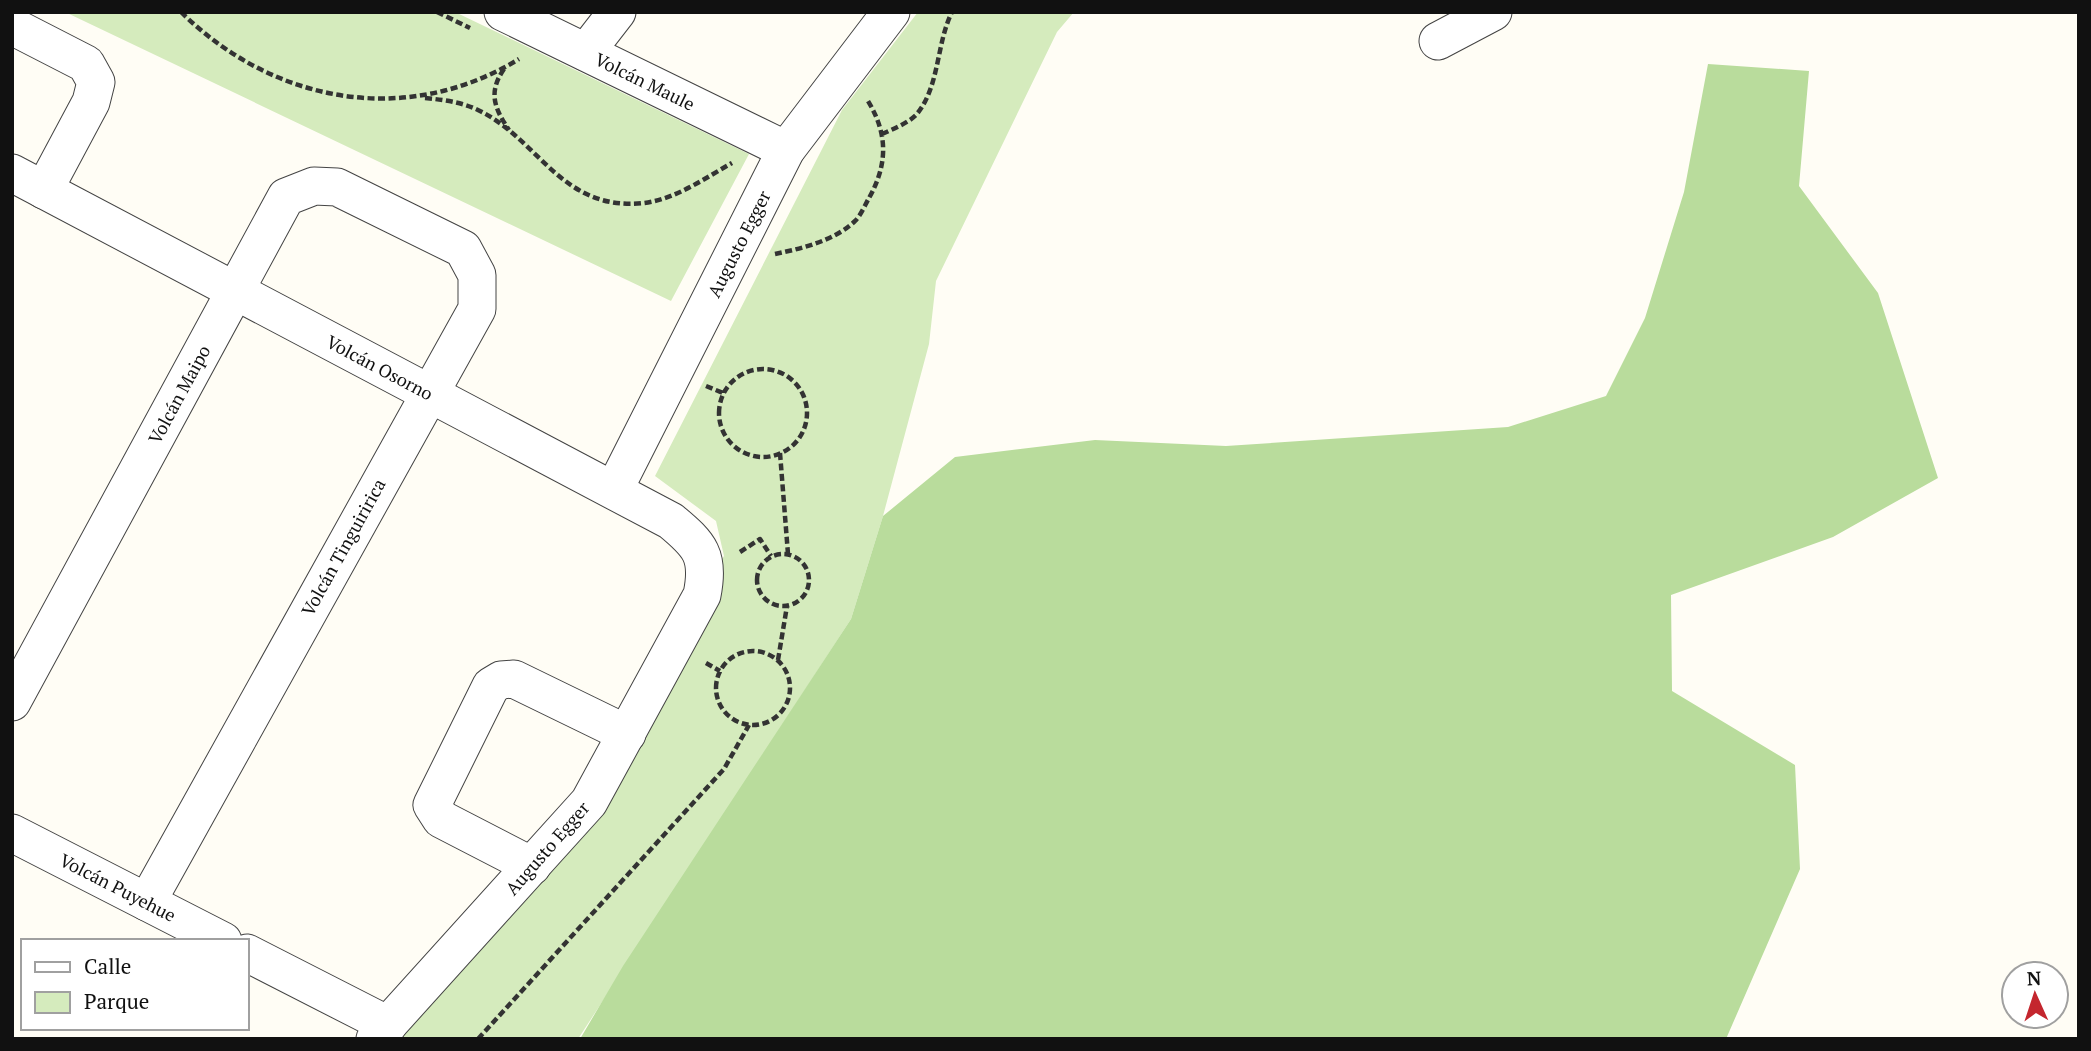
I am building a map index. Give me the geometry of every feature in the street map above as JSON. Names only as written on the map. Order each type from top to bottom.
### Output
[{"type":"street","points":[[586,52],[617,12]]},
{"type":"street","name":"Augusto Egger","points":[[614,490],[786,150],[891,12]]},
{"type":"street","points":[[1438,41],[1493,12]]},
{"type":"street","name":"Volcán Maule","points":[[492,23],[586,52],[786,150]]},
{"type":"street","points":[[12,26],[86,64],[96,82],[91,102],[44,190]]},
{"type":"street","name":"Volcán Osorno","points":[[12,173],[671,521],[701,550],[707,570],[702,595]]},
{"type":"street","name":"Volcán Maipo","points":[[12,702],[286,197],[314,186],[337,187],[401,219]]},
{"type":"street","name":"Volcán Tinguiririca","points":[[147,902],[428,391],[477,309],[477,275],[463,249],[401,219]]},
{"type":"street","name":"Augusto Egger","points":[[381,1032],[589,802],[702,595]]},
{"type":"street","points":[[532,866],[441,819],[432,805],[491,686],[501,680],[514,679],[627,734]]},
{"type":"street","name":"Volcán Puyehue","points":[[12,833],[219,939]]},
{"type":"street","points":[[248,954],[381,1032]]},
{"type":"path","points":[[181,12],[211,40],[275,78],[339,96],[416,97],[455,101],[483,112],[564,183],[607,200],[644,203],[678,193],[742,158]]},
{"type":"path","points":[[436,12],[492,23]]},
{"type":"path","points":[[883,134],[914,117],[929,95],[945,27],[952,12]]},
{"type":"path","points":[[416,97],[449,92],[493,75],[526,55],[514,49]]},
{"type":"path","points":[[506,66],[496,81],[493,94],[496,110],[511,134]]},
{"type":"path","points":[[773,254],[828,238],[856,220],[880,178],[885,147],[880,120],[866,97]]},
{"type":"path","points":[[752,369],[781,372],[802,392],[807,406],[801,435],[792,446],[765,457],[737,449],[720,426],[718,412],[723,393],[739,375],[752,369]]},
{"type":"path","points":[[699,384],[723,393]]},
{"type":"path","points":[[780,453],[788,554]]},
{"type":"path","points":[[731,558],[760,539],[772,556]]},
{"type":"path","points":[[788,554],[804,563],[810,580],[803,597],[787,606],[771,604],[759,592],[759,568],[772,556],[788,554]]},
{"type":"path","points":[[778,661],[787,606]]},
{"type":"path","points":[[749,651],[761,652],[778,661],[789,676],[789,701],[773,720],[749,725],[737,722],[720,706],[716,682],[720,671],[737,654],[749,651]]},
{"type":"path","points":[[478,1039],[724,769],[749,725]]},
{"type":"green space","points":[[65,12],[455,12],[749,154],[671,301]]},
{"type":"green space","points":[[918,12],[1074,12],[1057,32],[936,281],[929,344],[883,516],[851,619],[578,1039],[393,1039],[598,776],[724,556],[716,521],[655,476],[842,110]]},
{"type":"green space","points":[[1708,64],[1809,71],[1799,186],[1878,293],[1938,478],[1833,537],[1671,595],[1672,691],[1795,765],[1800,869],[1726,1039],[580,1039],[623,966],[851,619],[883,516],[955,457],[1095,440],[1226,446],[1508,427],[1606,396],[1645,318],[1684,192]]}]
